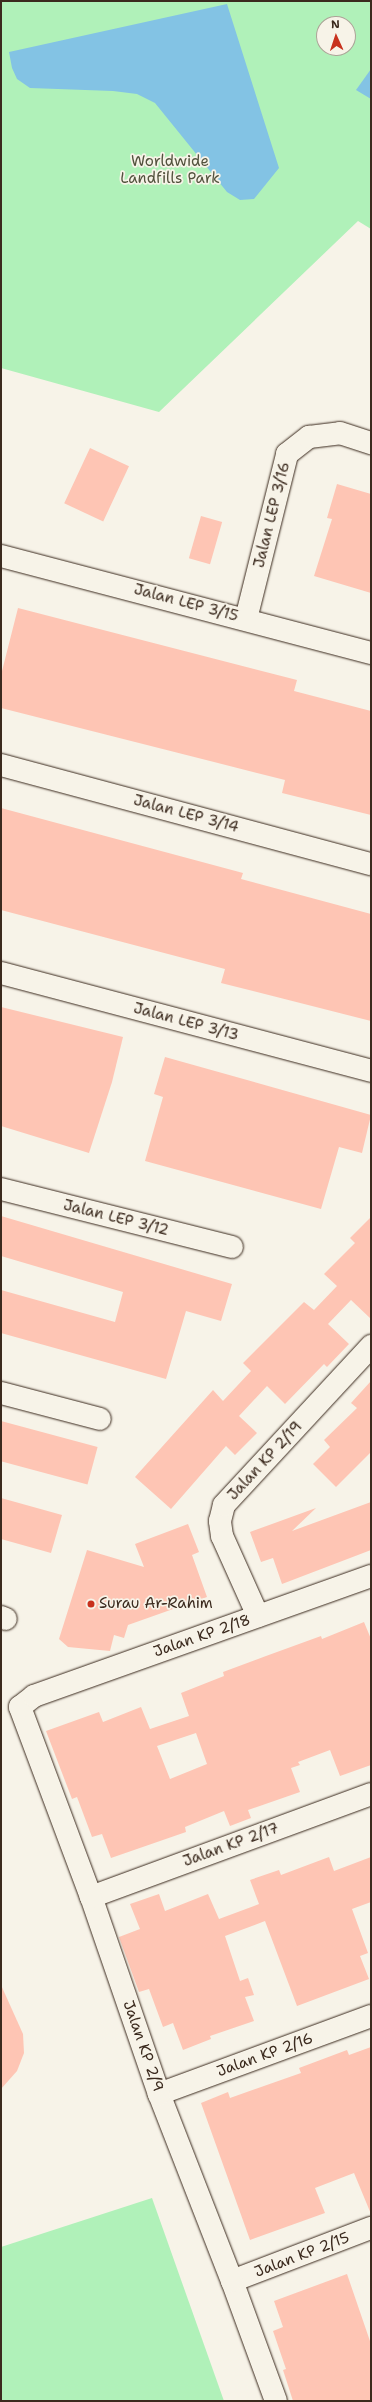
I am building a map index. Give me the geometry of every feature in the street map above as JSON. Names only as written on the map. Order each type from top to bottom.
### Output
[{"type":"street","name":"Jalan LEP 3/16","points":[[246,619],[287,454],[309,437],[340,433],[371,443]]},
{"type":"street","name":"Jalan LEP 3/15","points":[[1,556],[371,653]]},
{"type":"street","name":"Jalan LEP 3/14","points":[[1,765],[371,864]]},
{"type":"street","name":"Jalan LEP 3/13","points":[[1,973],[371,1071]]},
{"type":"street","name":"Jalan LEP 3/12","points":[[1,1189],[232,1247]]},
{"type":"street","name":"Jalan KP 2/19","points":[[258,1616],[222,1536],[220,1521],[224,1505],[371,1346]]},
{"type":"street","points":[[1,1393],[100,1419]]},
{"type":"street","name":"Jalan KP 2/18","points":[[34,1696],[371,1576]]},
{"type":"street","name":"Jalan KP 2/9","points":[[34,1696],[20,1707],[91,1897],[159,2094],[232,2281],[276,2401]]},
{"type":"street","name":"Jalan KP 2/17","points":[[91,1897],[371,1794]]},
{"type":"street","name":"Jalan KP 2/16","points":[[159,2094],[371,2016]]},
{"type":"street","name":"Jalan KP 2/15","points":[[232,2281],[371,2228]]},
{"type":"green space","name":"Worldwide Landfills Park","points":[[1,1],[371,1],[371,229],[358,221],[159,412],[1,368]]},
{"type":"green space","points":[[152,2198],[224,2401],[1,2401],[1,2247]]},
{"type":"water","points":[[227,4],[279,168],[254,199],[240,200],[227,192],[155,103],[137,94],[113,91],[30,88],[17,79],[12,68],[9,52]]},
{"type":"water","points":[[371,69],[371,99],[356,90]]},
{"type":"building","points":[[90,448],[129,466],[103,521],[64,503]]},
{"type":"building","points":[[337,484],[371,494],[371,593],[314,576],[332,519],[327,518]]},
{"type":"building","points":[[201,516],[222,522],[210,564],[189,558]]},
{"type":"building","points":[[18,608],[297,680],[294,691],[371,711],[371,815],[282,793],[285,780],[1,708],[1,675]]},
{"type":"building","points":[[1,808],[243,873],[241,879],[371,914],[371,1021],[221,983],[225,969],[1,910]]},
{"type":"building","points":[[1,1007],[123,1037],[112,1082],[89,1153],[1,1126]]},
{"type":"building","points":[[165,1057],[371,1115],[362,1153],[339,1147],[321,1209],[145,1161],[163,1097],[154,1094]]},
{"type":"building","points":[[1,1216],[232,1284],[221,1321],[186,1311],[166,1379],[1,1333],[1,1290],[115,1322],[123,1292],[1,1256]]},
{"type":"building","points":[[371,1217],[371,1319],[351,1300],[328,1324],[349,1344],[327,1367],[324,1364],[285,1404],[267,1386],[239,1416],[257,1433],[235,1455],[226,1446],[171,1509],[135,1477],[213,1390],[223,1401],[251,1371],[243,1363],[304,1302],[314,1310],[337,1286],[324,1274],[355,1243],[350,1238]]},
{"type":"building","points":[[371,1381],[371,1452],[336,1487],[313,1464],[330,1447],[324,1440],[357,1408],[351,1403]]},
{"type":"building","points":[[1,1421],[98,1447],[87,1485],[1,1461]]},
{"type":"building","points":[[1,1498],[62,1515],[51,1553],[1,1539]]},
{"type":"building","points":[[371,1502],[371,1550],[282,1584],[273,1558],[261,1562],[250,1532],[316,1508],[292,1531]]},
{"type":"building","points":[[188,1524],[199,1552],[192,1555],[207,1597],[128,1625],[124,1638],[114,1635],[110,1651],[68,1647],[59,1639],[87,1550],[144,1567],[135,1544]]},
{"type":"building","points":[[364,1622],[371,1639],[371,1765],[340,1776],[330,1750],[298,1762],[300,1765],[291,1768],[300,1792],[248,1810],[251,1818],[230,1826],[224,1811],[185,1827],[186,1832],[111,1858],[102,1834],[92,1837],[77,1797],[72,1799],[46,1731],[99,1712],[103,1722],[141,1707],[150,1729],[189,1716],[181,1693],[224,1676],[223,1672],[321,1636],[322,1639]],"holes":[[[196,1733],[207,1764],[170,1779],[157,1746]]]},
{"type":"building","points":[[329,1857],[334,1871],[371,1857],[371,1902],[352,1909],[368,1953],[360,1956],[369,1979],[297,2006],[265,1921],[225,1936],[240,1981],[248,1978],[254,1995],[245,1997],[254,2021],[210,2036],[211,2039],[183,2050],[173,2023],[163,2027],[149,1989],[139,1992],[119,1937],[140,1929],[130,1904],[159,1894],[165,1911],[208,1894],[219,1919],[259,1904],[250,1880],[279,1870],[281,1875]]},
{"type":"building","points":[[1,1985],[23,2034],[24,2053],[17,2071],[1,2089]]},
{"type":"building","points":[[371,2047],[371,2214],[354,2173],[315,2188],[325,2213],[250,2240],[201,2103],[228,2092],[230,2098],[301,2073],[299,2068],[347,2050],[349,2055]]},
{"type":"building","points":[[347,2274],[371,2344],[371,2401],[293,2401],[283,2370],[286,2369],[273,2331],[283,2327],[274,2301]]},
{"type":"place","name":"Surau Ar-Rahim","points":[[91,1604]]}]
